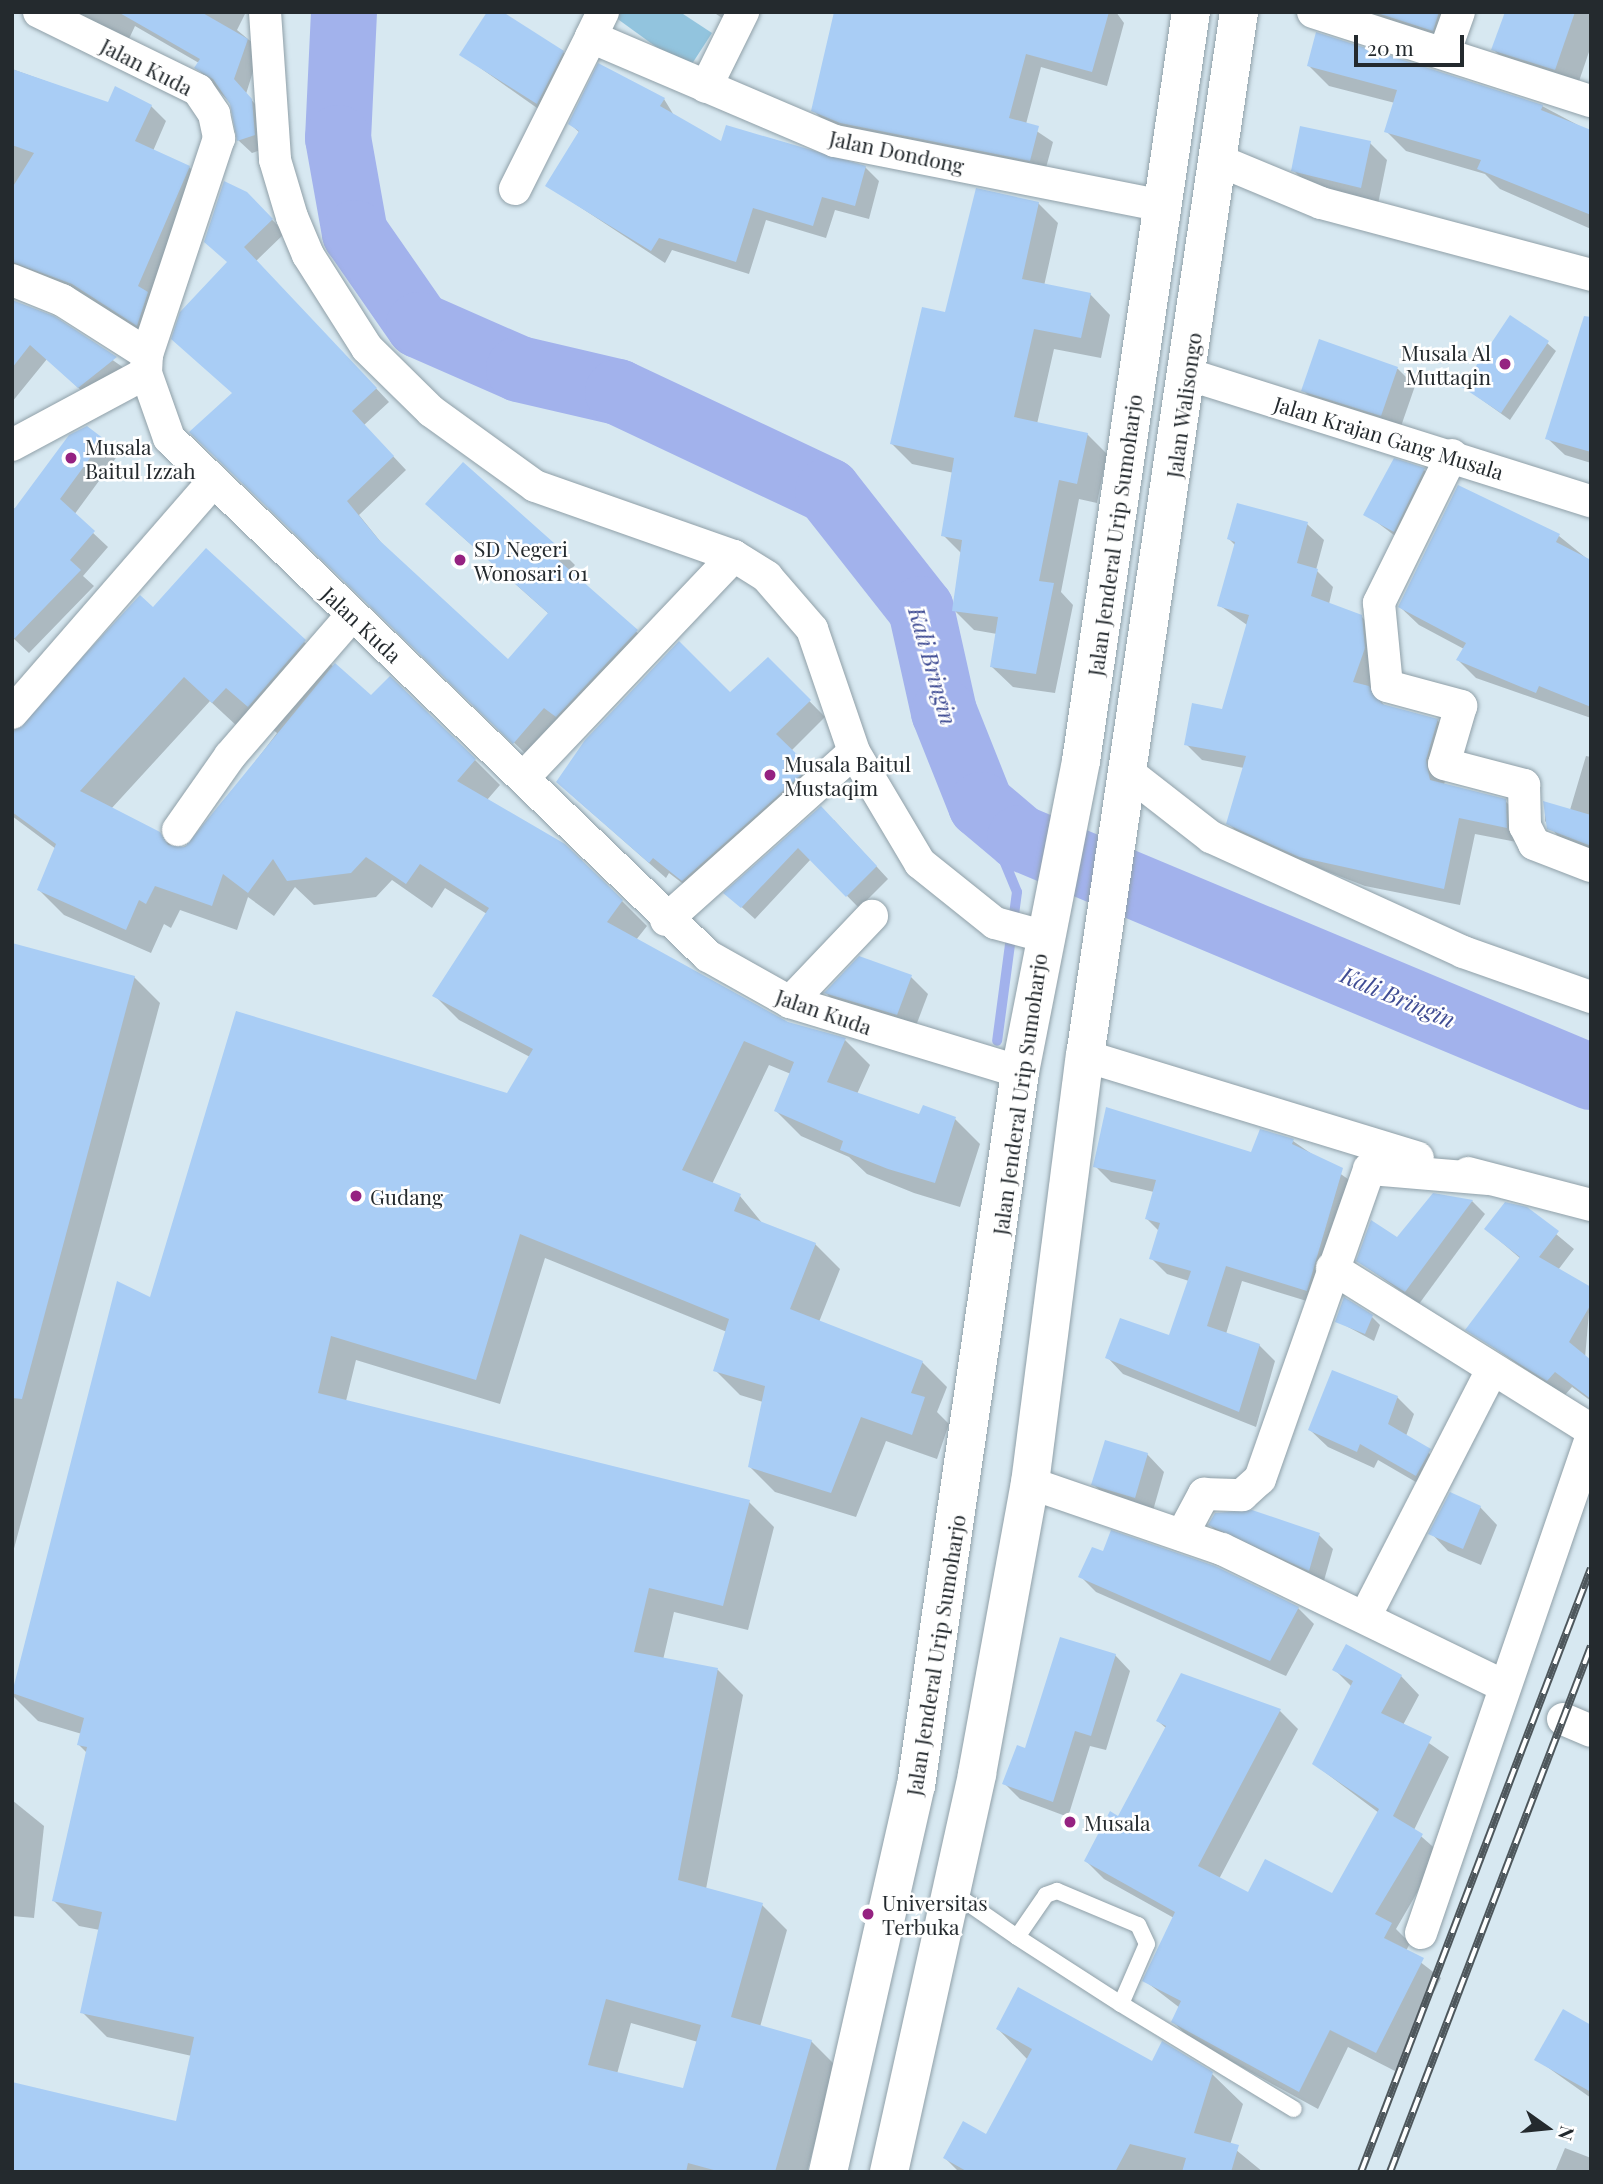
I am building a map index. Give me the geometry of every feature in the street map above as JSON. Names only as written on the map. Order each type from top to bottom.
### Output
[{"type":"highway","name":"Jalan Jenderal Urip Sumoharjo","points":[[828,2172],[916,1786],[1020,1072],[1020,930],[1052,890],[1081,761],[1191,12]]},
{"type":"highway","name":"Jalan Walisongo","points":[[1085,1056],[1109,921],[1220,161],[1239,12]]},
{"type":"highway","points":[[889,2172],[952,1892],[1030,1483],[1085,1056]]},
{"type":"highway","points":[[935,1662],[995,1673]]},
{"type":"street","name":"Jalan Kuda","points":[[39,12],[198,90],[214,114],[219,138],[146,363],[169,438],[212,483],[526,775],[666,920],[708,956],[790,1002],[1020,1072]]},
{"type":"street","points":[[265,12],[275,160],[292,217],[367,348],[431,411],[535,486],[734,556],[767,577],[813,629],[854,752],[920,863],[1020,930]]},
{"type":"street","points":[[706,87],[743,12]]},
{"type":"street","points":[[1313,12],[1445,51],[1591,101]]},
{"type":"street","points":[[1445,51],[1459,12]]},
{"type":"street","points":[[515,189],[597,25]]},
{"type":"street","name":"Jalan Dondong","points":[[597,25],[706,87],[835,141],[1163,206]]},
{"type":"street","points":[[1220,161],[1321,203],[1591,275]]},
{"type":"street","points":[[12,280],[62,300],[146,363],[12,445]]},
{"type":"street","name":"Jalan Krajan Gang Musala","points":[[1187,374],[1452,455],[1591,501]]},
{"type":"street","points":[[1452,455],[1379,603],[1387,686],[1461,706],[1444,764],[1524,785],[1525,826],[1534,844],[1591,866]]},
{"type":"street","points":[[12,713],[212,483]]},
{"type":"street","points":[[526,775],[734,556]]},
{"type":"street","points":[[178,830],[230,756],[352,615]]},
{"type":"street","points":[[666,920],[854,752]]},
{"type":"street","points":[[1128,786],[1211,837],[1463,952],[1591,997]]},
{"type":"street","points":[[790,1002],[872,916]]},
{"type":"street","points":[[1085,1056],[1488,1179],[1591,1205]]},
{"type":"street","points":[[1182,1535],[1203,1494],[1242,1494],[1260,1479],[1369,1169],[1488,1179]]},
{"type":"street","points":[[1332,1268],[1591,1430]]},
{"type":"street","points":[[1366,1615],[1492,1370]]},
{"type":"street","points":[[1420,1933],[1591,1438]]},
{"type":"street","points":[[1030,1483],[1182,1535],[1366,1615],[1504,1686]]},
{"type":"lane","points":[[1017,1937],[1046,1895],[1057,1891],[1138,1925],[1147,1944],[1121,2004]]},
{"type":"lane","points":[[952,1892],[1121,2004],[1294,2109]]},
{"type":"shaded area","points":[[608,12],[680,12],[712,33],[688,70]]},
{"type":"building","points":[[118,12],[201,12],[248,39],[234,79],[252,99],[255,135],[237,141],[230,104],[213,79],[194,68],[200,59]]},
{"type":"building","points":[[487,12],[503,12],[564,51],[537,104],[459,55]]},
{"type":"building","points":[[834,12],[1109,12],[1092,72],[1026,54],[1009,118],[1039,126],[1030,161],[840,123],[811,111]]},
{"type":"building","points":[[1374,12],[1439,12],[1433,31]]},
{"type":"building","points":[[1505,12],[1575,12],[1555,70],[1491,50]]},
{"type":"building","points":[[1316,32],[1543,105],[1541,110],[1591,130],[1591,215],[1477,169],[1481,160],[1384,132],[1397,90],[1307,66]]},
{"type":"building","points":[[598,63],[665,98],[660,106],[721,141],[726,125],[866,166],[855,206],[822,197],[813,226],[753,208],[736,262],[659,238],[651,251],[545,186],[579,131],[568,124]]},
{"type":"building","points":[[12,69],[108,102],[115,86],[152,105],[135,141],[190,166],[138,286],[148,292],[137,326],[72,284],[12,262],[12,188],[34,153],[12,145]]},
{"type":"building","points":[[1300,126],[1371,141],[1361,188],[1291,171]]},
{"type":"building","points":[[224,181],[247,192],[273,219],[244,247],[377,388],[352,411],[394,456],[347,501],[379,540],[508,659],[548,613],[425,504],[463,462],[563,551],[556,558],[638,630],[556,717],[544,708],[513,744],[189,432],[232,393],[171,339],[180,312],[227,262],[204,242]]},
{"type":"building","points":[[976,188],[1039,202],[1022,279],[1091,293],[1081,338],[1034,329],[1014,417],[1088,433],[1077,484],[1059,480],[1039,581],[1054,583],[1036,674],[990,667],[998,617],[952,611],[962,540],[941,536],[954,458],[890,444],[922,307],[945,312]]},
{"type":"building","points":[[12,300],[54,316],[117,357],[78,388],[30,345],[12,368]]},
{"type":"building","name":"Musala Al Muttaqin","points":[[1510,315],[1549,341],[1501,413],[1462,387]]},
{"type":"building","points":[[1584,316],[1591,317],[1591,452],[1545,439]]},
{"type":"building","points":[[1319,339],[1398,367],[1381,416],[1301,391]]},
{"type":"building","points":[[87,426],[104,439],[60,499],[95,531],[70,560],[81,570],[12,641],[12,512],[69,435]]},
{"type":"building","points":[[1394,458],[1425,468],[1394,532],[1363,515]]},
{"type":"building","points":[[1458,485],[1560,534],[1556,542],[1591,560],[1591,707],[1539,686],[1536,693],[1456,660],[1466,643],[1398,607]]},
{"type":"building","points":[[1237,503],[1308,522],[1297,563],[1318,569],[1311,596],[1362,615],[1365,648],[1353,682],[1369,686],[1382,704],[1438,719],[1426,760],[1430,780],[1506,799],[1507,828],[1459,818],[1444,889],[1299,857],[1226,824],[1246,756],[1184,745],[1192,703],[1222,709],[1249,615],[1217,606],[1235,542],[1227,539]]},
{"type":"building","points":[[206,548],[306,640],[248,707],[226,688],[212,703],[184,677],[80,791],[160,832],[168,845],[185,847],[335,663],[371,695],[390,676],[476,759],[457,781],[565,844],[623,900],[607,922],[788,1022],[846,1038],[827,1082],[919,1114],[923,1105],[956,1117],[935,1183],[888,1169],[840,1150],[843,1141],[774,1111],[794,1062],[744,1041],[682,1170],[741,1194],[734,1211],[816,1243],[790,1309],[923,1361],[911,1393],[925,1397],[912,1435],[861,1417],[831,1493],[748,1467],[765,1386],[713,1371],[729,1319],[520,1234],[476,1380],[331,1336],[318,1393],[750,1500],[723,1606],[649,1588],[634,1652],[718,1668],[678,1880],[763,1903],[731,2017],[812,2040],[775,2172],[721,2172],[688,2163],[686,2172],[12,2172],[12,2082],[176,2121],[194,2037],[80,2013],[102,1912],[52,1901],[87,1747],[77,1745],[84,1718],[12,1693],[117,1281],[150,1297],[236,1011],[507,1093],[533,1049],[432,996],[489,908],[420,864],[406,884],[366,857],[351,873],[287,881],[273,859],[248,893],[223,874],[212,906],[155,886],[146,904],[139,900],[126,930],[37,890],[56,844],[12,812],[12,733],[140,595],[153,607]],"holes":[[[606,1999],[701,2025],[683,2088],[588,2065]]]},
{"type":"building","points":[[679,641],[730,692],[768,657],[811,700],[776,734],[810,767],[682,881],[653,858],[649,863],[556,782],[585,740]]},
{"type":"building","points":[[1543,801],[1591,815],[1591,846],[1547,829]]},
{"type":"building","points":[[821,806],[877,866],[846,897],[798,848],[741,908],[723,893]]},
{"type":"building","points":[[12,943],[135,976],[22,1399],[12,1398]]},
{"type":"building","points":[[859,956],[912,975],[897,1015],[824,993]]},
{"type":"building","points":[[1106,1107],[1251,1152],[1260,1129],[1294,1139],[1292,1144],[1343,1168],[1307,1291],[1226,1266],[1207,1326],[1260,1344],[1239,1412],[1105,1358],[1120,1318],[1169,1335],[1191,1271],[1149,1259],[1160,1223],[1145,1219],[1156,1180],[1093,1167]]},
{"type":"building","points":[[1433,1193],[1473,1200],[1405,1292],[1356,1261],[1371,1220],[1397,1237]]},
{"type":"building","points":[[1505,1202],[1527,1207],[1559,1231],[1539,1257],[1591,1287],[1591,1304],[1569,1342],[1591,1360],[1591,1399],[1555,1372],[1547,1381],[1465,1330],[1520,1257],[1484,1229]]},
{"type":"building","points":[[1344,1297],[1373,1315],[1365,1334],[1335,1322]]},
{"type":"building","points":[[1332,1370],[1398,1396],[1388,1424],[1431,1449],[1416,1476],[1360,1444],[1357,1452],[1308,1430]]},
{"type":"building","points":[[1105,1440],[1148,1453],[1135,1498],[1091,1485]]},
{"type":"building","points":[[1450,1492],[1481,1506],[1463,1549],[1428,1534]]},
{"type":"building","points":[[1252,1510],[1320,1533],[1309,1571],[1208,1525],[1215,1513]]},
{"type":"building","points":[[1111,1530],[1215,1566],[1299,1607],[1270,1661],[1078,1577],[1092,1547],[1103,1551]]},
{"type":"building","points":[[1060,1637],[1116,1654],[1091,1736],[1075,1731],[1053,1802],[1002,1784],[1017,1745],[1025,1748]]},
{"type":"building","points":[[1346,1644],[1402,1675],[1381,1713],[1432,1737],[1393,1816],[1423,1834],[1375,1914],[1392,1923],[1384,1938],[1424,1958],[1376,2053],[1330,2030],[1299,2092],[1171,2022],[1181,2001],[1142,1981],[1175,1912],[1084,1861],[1110,1811],[1118,1816],[1166,1726],[1156,1721],[1181,1673],[1281,1709],[1198,1866],[1248,1892],[1265,1859],[1332,1893],[1379,1809],[1312,1764],[1353,1681],[1332,1670]]},
{"type":"building","points":[[1018,1987],[1152,2061],[1162,2041],[1213,2072],[1194,2133],[1239,2145],[1231,2172],[1182,2172],[1186,2158],[1130,2144],[1115,2172],[968,2172],[943,2158],[963,2121],[986,2134],[1032,2049],[996,2029]]},
{"type":"building","points":[[1563,2009],[1591,2025],[1591,2092],[1534,2060]]},
{"type":"waterway","name":"Kali Bringin","points":[[344,12],[338,138],[355,233],[419,325],[519,369],[618,392],[828,491],[921,609],[944,712],[981,805],[1020,838],[1591,1077]]},
{"type":"waterway","points":[[981,805],[1017,892],[997,1041]]},
{"type":"railway","points":[[1361,2172],[1591,1568]]},
{"type":"railway","points":[[1390,2172],[1591,1646]]},
{"type":"place","name":"Musala Al Muttaqin","points":[[1505,364]]},
{"type":"place","name":"Musala Baitul Izzah","points":[[71,458]]},
{"type":"place","name":"SD Negeri Wonosari 01","points":[[460,560]]},
{"type":"place","name":"Musala Baitul Mustaqim","points":[[770,775]]},
{"type":"place","name":"Gudang","points":[[356,1196]]},
{"type":"place","name":"Musala","points":[[1070,1822]]},
{"type":"place","name":"Universitas Terbuka","points":[[868,1914]]}]
